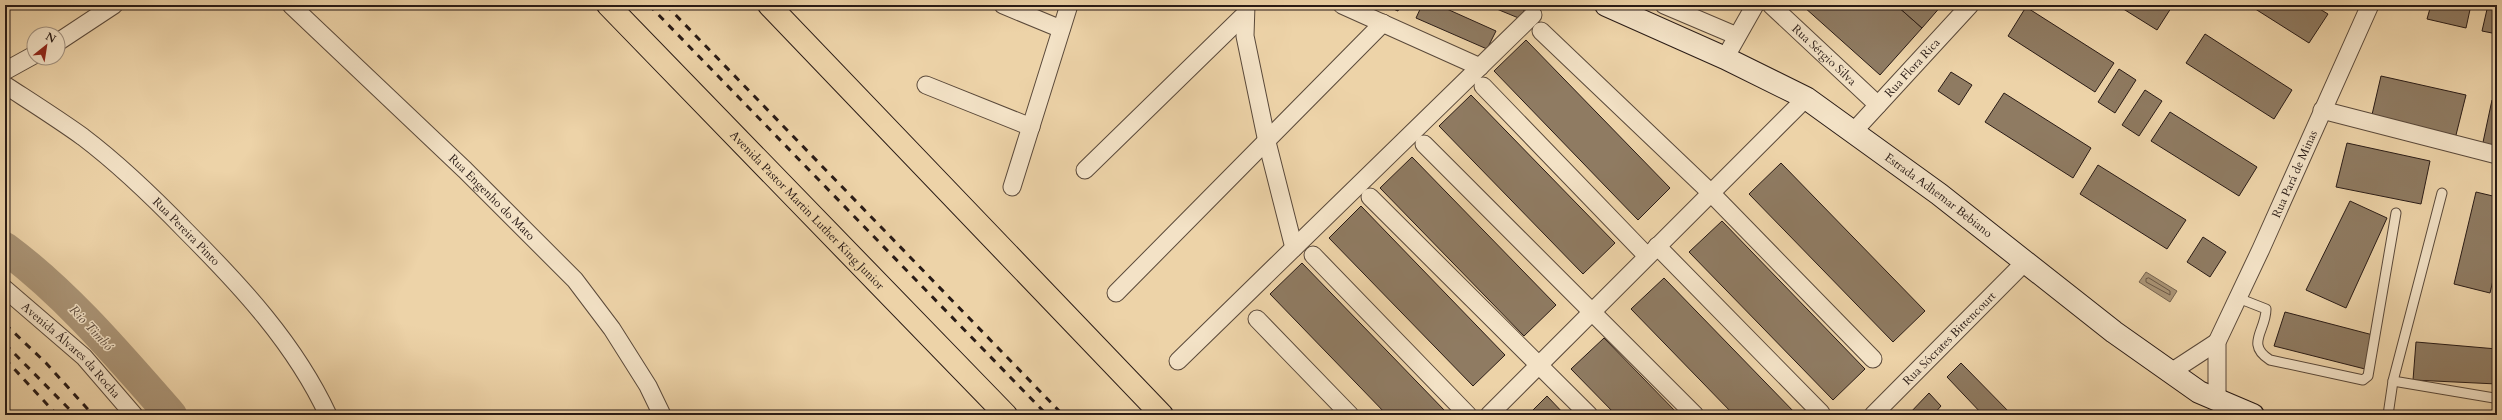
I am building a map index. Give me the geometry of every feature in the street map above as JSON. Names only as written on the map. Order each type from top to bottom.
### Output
[{"type":"main road","name":"Avenida Pastor Martin Luther King Junior","points":[[608,5],[1006,415]]},
{"type":"main road","points":[[769,5],[1162,415]]},
{"type":"main road","name":"Estrada Adhemar Bebiano","points":[[1606,5],[1724,58],[1806,98],[1854,131],[2026,261],[2111,330],[2199,392],[2253,415]]},
{"type":"street","points":[[66,37],[114,5]]},
{"type":"street","name":"Rua Engenho do Mato","points":[[291,5],[459,164],[575,280],[624,348],[648,386],[662,415]]},
{"type":"street","points":[[1004,5],[1061,29]]},
{"type":"street","points":[[1012,187],[1069,5]]},
{"type":"street","points":[[1342,5],[1480,66]]},
{"type":"street","points":[[1664,5],[1737,36]]},
{"type":"street","points":[[1724,58],[1755,5]]},
{"type":"street","name":"Rua Sérgio Silva","points":[[1771,5],[1878,105]]},
{"type":"street","name":"Rua Flora Rica","points":[[1854,131],[1970,5]]},
{"type":"street","name":"Rua Pará de Minas","points":[[2217,399],[2217,342],[2370,5]]},
{"type":"street","points":[[1245,10],[1246,36],[1267,142],[1294,248]]},
{"type":"street","points":[[1085,170],[1245,10]]},
{"type":"street","points":[[1178,361],[1533,15]]},
{"type":"street","points":[[1116,293],[1383,23]]},
{"type":"street","points":[[1541,31],[1710,192],[1874,359]]},
{"type":"street","points":[[5,71],[26,59]]},
{"type":"street","name":"Rua Pereira Pinto","points":[[5,85],[102,152],[165,210],[227,272],[286,343],[318,393],[328,415]]},
{"type":"street","points":[[926,85],[1031,127]]},
{"type":"street","points":[[1483,86],[1821,413]]},
{"type":"street","points":[[1489,415],[1710,192],[1806,98]]},
{"type":"street","points":[[2322,110],[2497,155]]},
{"type":"street","points":[[1424,144],[1695,415]]},
{"type":"street","points":[[1370,197],[1589,415]]},
{"type":"street","points":[[1313,255],[1468,415]]},
{"type":"street","name":"Rua Sócrates Bittencourt","points":[[1873,415],[2026,261]]},
{"type":"street","name":"Avenida Álvares da Rocha","points":[[5,289],[84,357],[134,415]]},
{"type":"street","points":[[1257,319],[1350,415]]},
{"type":"street","points":[[2171,372],[2217,342]]},
{"type":"lane","points":[[2388,415],[2393,381],[2442,193]]},
{"type":"lane","points":[[2238,298],[2266,308],[2257,346],[2260,354],[2270,360],[2363,380],[2368,376],[2396,214]]},
{"type":"lane","points":[[2393,381],[2494,398]]},
{"type":"water","points":[[2146,272],[2177,291],[2170,302],[2139,282]]},
{"type":"building","points":[[1384,5],[1400,5],[1398,11]]},
{"type":"building","points":[[1422,5],[1438,5],[1496,31],[1487,49],[1416,18]]},
{"type":"building","points":[[1487,5],[1526,5],[1521,19]]},
{"type":"building","points":[[1806,5],[1896,5],[1922,28],[1880,75],[1804,7]]},
{"type":"building","points":[[1896,5],[1942,5],[1922,28]]},
{"type":"building","points":[[2117,5],[2173,5],[2157,30]]},
{"type":"building","points":[[2249,5],[2313,5],[2328,14],[2309,43]]},
{"type":"building","points":[[2431,5],[2471,5],[2466,28],[2427,19]]},
{"type":"building","points":[[2488,5],[2497,5],[2497,34],[2482,31]]},
{"type":"building","points":[[2026,7],[2114,63],[2095,92],[2008,36]]},
{"type":"building","points":[[2205,34],[2292,90],[2274,119],[2186,63]]},
{"type":"building","points":[[1526,40],[1670,188],[1638,220],[1494,71]]},
{"type":"building","points":[[2119,69],[2136,80],[2115,113],[2098,102]]},
{"type":"building","points":[[1951,72],[1972,85],[1959,105],[1938,91]]},
{"type":"building","points":[[2381,76],[2466,95],[2455,139],[2371,119]]},
{"type":"building","points":[[2145,90],[2162,101],[2139,136],[2122,125]]},
{"type":"building","points":[[2004,93],[2091,148],[2073,178],[1985,122]]},
{"type":"building","points":[[1471,95],[1615,243],[1583,274],[1439,126]]},
{"type":"building","points":[[2492,100],[2497,101],[2497,150],[2482,147]]},
{"type":"building","points":[[2170,112],[2257,167],[2239,196],[2151,141]]},
{"type":"building","points":[[2347,143],[2430,161],[2421,204],[2336,187]]},
{"type":"building","points":[[1412,157],[1556,305],[1524,336],[1380,188]]},
{"type":"building","points":[[1781,163],[1925,311],[1893,342],[1749,194]]},
{"type":"building","points":[[2098,165],[2186,220],[2167,249],[2080,194]]},
{"type":"building","points":[[2476,192],[2497,197],[2497,263],[2490,293],[2454,284]]},
{"type":"building","points":[[2350,201],[2387,218],[2346,308],[2306,290]]},
{"type":"building","points":[[1361,206],[1505,355],[1473,386],[1329,238]]},
{"type":"building","points":[[1722,221],[1865,369],[1833,400],[1689,252]]},
{"type":"building","points":[[2203,237],[2226,252],[2210,277],[2187,262]]},
{"type":"building","points":[[1302,263],[1446,412],[1443,415],[1387,415],[1270,294]]},
{"type":"building","points":[[1664,278],[1797,415],[1734,415],[1631,309]]},
{"type":"building","points":[[2285,312],[2373,335],[2365,369],[2274,346]]},
{"type":"building","points":[[1604,338],[1679,415],[1616,415],[1571,369]]},
{"type":"building","points":[[2416,342],[2497,349],[2497,384],[2413,380]]},
{"type":"building","points":[[1961,363],[2012,415],[1983,415],[1947,377]]},
{"type":"building","points":[[1929,393],[1941,406],[1933,415],[1908,415]]},
{"type":"building","points":[[1547,396],[1565,415],[1528,415]]},
{"type":"waterway","name":"Rio Timbó","points":[[5,248],[50,285],[92,327],[171,415]]},
{"type":"railway","points":[[649,5],[1047,415]]},
{"type":"railway","points":[[666,5],[1063,415]]},
{"type":"railway","points":[[5,324],[46,363],[93,415]]},
{"type":"railway","points":[[5,344],[75,415]]},
{"type":"railway","points":[[5,359],[57,415]]}]
